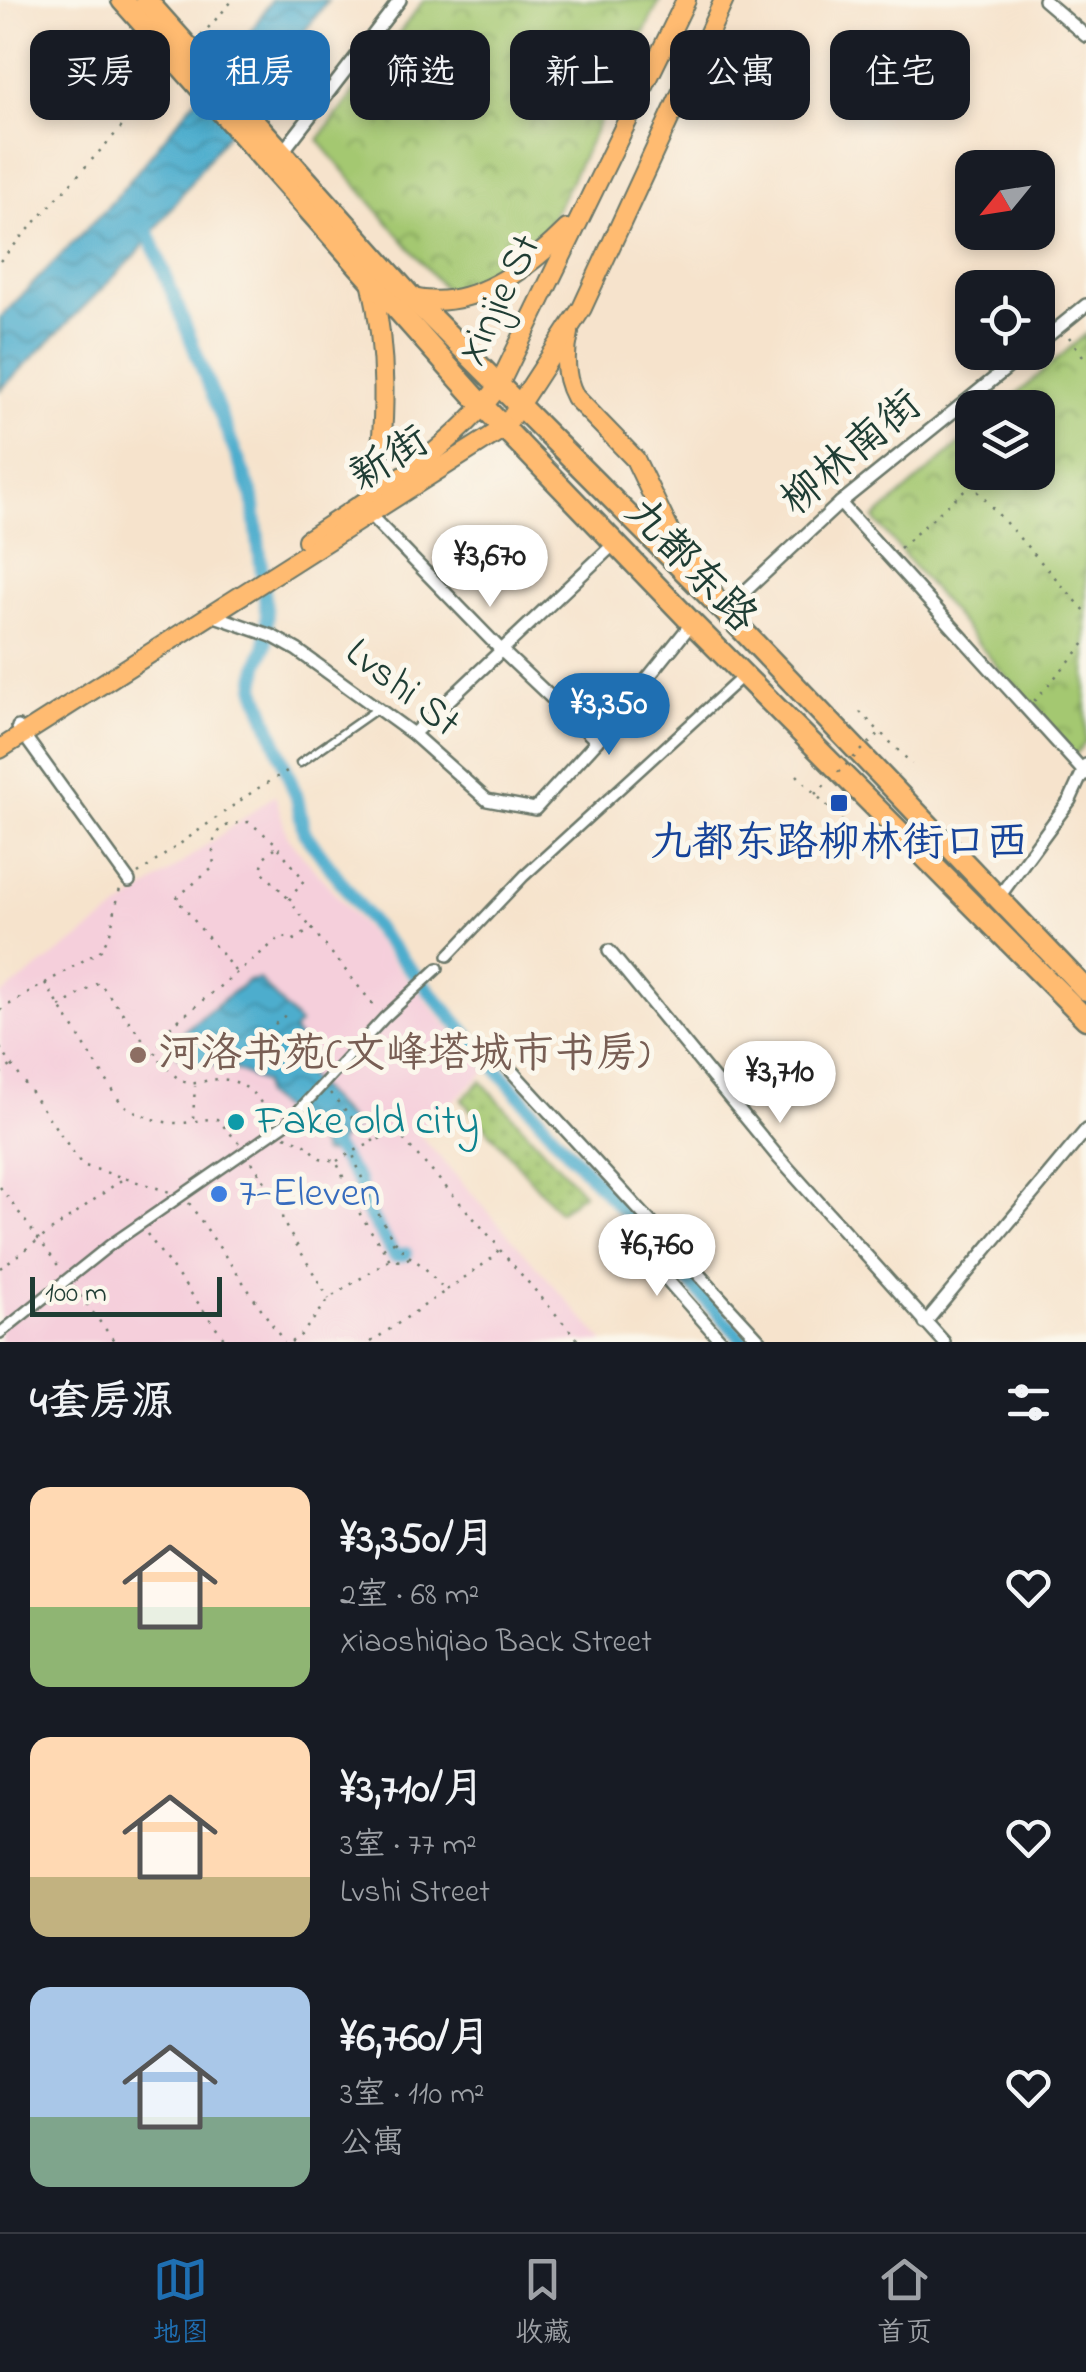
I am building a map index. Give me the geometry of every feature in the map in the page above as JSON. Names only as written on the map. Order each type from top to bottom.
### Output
[{"type":"highway","points":[[122,0],[184,56],[268,148]]},
{"type":"highway","points":[[146,0],[184,56]]},
{"type":"highway","name":"九都东路","points":[[268,148],[371,280],[484,407],[692,623],[1086,1019]]},
{"type":"highway","name":"九都东路","points":[[268,148],[498,387],[724,611],[1086,990]]},
{"type":"main road","name":"Xinjie St","points":[[21,730],[367,505],[484,407],[498,387],[686,0]]},
{"type":"main road","name":"Xinjie St","points":[[520,405],[582,308],[724,0]]},
{"type":"main road","points":[[412,298],[432,303],[456,299],[502,282],[534,262],[578,218]]},
{"type":"main road","points":[[367,505],[382,451],[380,319],[371,280]]},
{"type":"main road","points":[[570,328],[566,350],[569,386],[634,459],[672,538],[696,564],[724,611]]},
{"type":"main road","name":"新街","points":[[367,505],[504,428],[520,405]]},
{"type":"main road","points":[[0,738],[21,730]]},
{"type":"main road","points":[[0,749],[21,730]]},
{"type":"street","points":[[268,148],[400,0]]},
{"type":"street","points":[[1044,0],[1086,36]]},
{"type":"street","points":[[1055,330],[1086,305]]},
{"type":"street","name":"柳林南街","points":[[724,611],[840,503],[1005,370]]},
{"type":"street","points":[[840,503],[1084,769],[1070,800],[998,898]]},
{"type":"street","points":[[367,505],[502,651],[597,740],[692,623]]},
{"type":"street","points":[[413,734],[614,543]]},
{"type":"street","name":"Lvshi St","points":[[206,613],[272,636],[296,650],[413,734],[486,800],[536,810],[597,740]]},
{"type":"street","points":[[448,956],[524,876],[744,675]]},
{"type":"street","points":[[21,730],[128,880]]},
{"type":"street","points":[[609,951],[778,1157],[944,1342]]},
{"type":"street","points":[[0,1333],[140,1224],[280,1128],[384,1018],[438,968]]},
{"type":"street","points":[[506,1065],[760,1342]]},
{"type":"street","points":[[925,1323],[1086,1130]]},
{"type":"street","points":[[616,1233],[663,1274],[722,1342]]},
{"type":"lane","points":[[300,763],[378,709]]},
{"type":"path","points":[[0,261],[118,135],[233,0]]},
{"type":"path","points":[[1060,326],[1086,360]]},
{"type":"path","points":[[890,558],[971,484],[1086,612]]},
{"type":"path","points":[[1027,710],[1086,642]]},
{"type":"path","points":[[860,712],[912,764]]},
{"type":"path","points":[[815,794],[880,732]]},
{"type":"path","points":[[0,1010],[101,950],[110,933],[120,886],[300,763]]},
{"type":"path","points":[[796,776],[843,822]]},
{"type":"path","points":[[236,972],[176,898],[214,868],[212,842],[217,832],[229,823],[249,822],[277,846],[304,880],[289,900]]},
{"type":"path","points":[[277,846],[264,857],[261,870],[384,1018]]},
{"type":"path","points":[[155,1055],[166,1032],[236,972],[282,936],[292,942],[312,929]]},
{"type":"path","points":[[60,1007],[99,982],[155,1055],[182,1081],[195,1084],[227,1078],[250,1088],[280,1128],[320,1158],[336,1162],[395,1130],[580,1342]]},
{"type":"path","points":[[46,983],[121,1104],[134,1112],[177,1124],[217,1119],[246,1153],[280,1205],[283,1222],[329,1298]]},
{"type":"path","points":[[267,1031],[289,1012]]},
{"type":"path","points":[[0,1048],[82,1166],[184,1196],[284,1342]]},
{"type":"path","points":[[0,1074],[12,1065]]},
{"type":"path","points":[[192,1120],[195,1084]]},
{"type":"path","points":[[323,1085],[374,1142]]},
{"type":"path","points":[[352,1152],[370,1199],[397,1240],[446,1291]]},
{"type":"path","points":[[336,1162],[360,1214],[390,1260]]},
{"type":"path","points":[[0,1268],[124,1178]]},
{"type":"path","points":[[0,1186],[115,1342]]},
{"type":"path","points":[[140,1224],[227,1342]]},
{"type":"path","points":[[382,1248],[397,1240]]},
{"type":"path","points":[[372,1342],[494,1257],[499,1249]]},
{"type":"path","points":[[291,1342],[329,1298],[390,1260],[410,1257]]},
{"type":"shaded area","points":[[275,795],[288,838],[486,1071],[418,1133],[604,1342],[0,1342],[0,996]]},
{"type":"green space","points":[[424,0],[660,0],[645,30],[510,30],[510,120],[601,120],[542,238],[535,235],[505,273],[448,293],[318,140],[350,98],[350,120],[490,120],[490,30],[401,30]]},
{"type":"green space","points":[[1086,334],[1086,742],[1073,757],[874,519],[955,448],[955,490],[1055,490],[1055,390],[1022,390],[1045,370],[1055,370],[1055,361]]},
{"type":"green space","points":[[481,1081],[583,1193],[559,1212],[462,1100]]},
{"type":"water","points":[[271,0],[328,0],[305,30],[252,30]]},
{"type":"water","points":[[190,106],[190,120],[238,120],[136,255],[0,390],[0,318],[114,200]]},
{"type":"water","points":[[259,979],[299,1024],[293,1031],[317,1060],[306,1075],[356,1127],[341,1138],[333,1153],[323,1153],[316,1137],[264,1095],[263,1083],[226,1065],[189,1065],[177,1055],[185,1030],[247,981]]},
{"type":"waterway","points":[[143,219],[253,497],[267,616],[266,644],[255,687],[297,798],[304,832],[380,934],[567,1150],[745,1342]]},
{"type":"waterway","points":[[335,1149],[358,1181],[365,1208],[395,1256],[406,1254]]},
{"type":"place","name":"九都东路柳林街口西","points":[[839,803]]},
{"type":"place","name":"河洛书苑(文峰塔城市书房)","points":[[138,1055]]},
{"type":"place","name":"Fake old city","points":[[236,1122]]},
{"type":"place","name":"7-Eleven","points":[[219,1194]]}]
